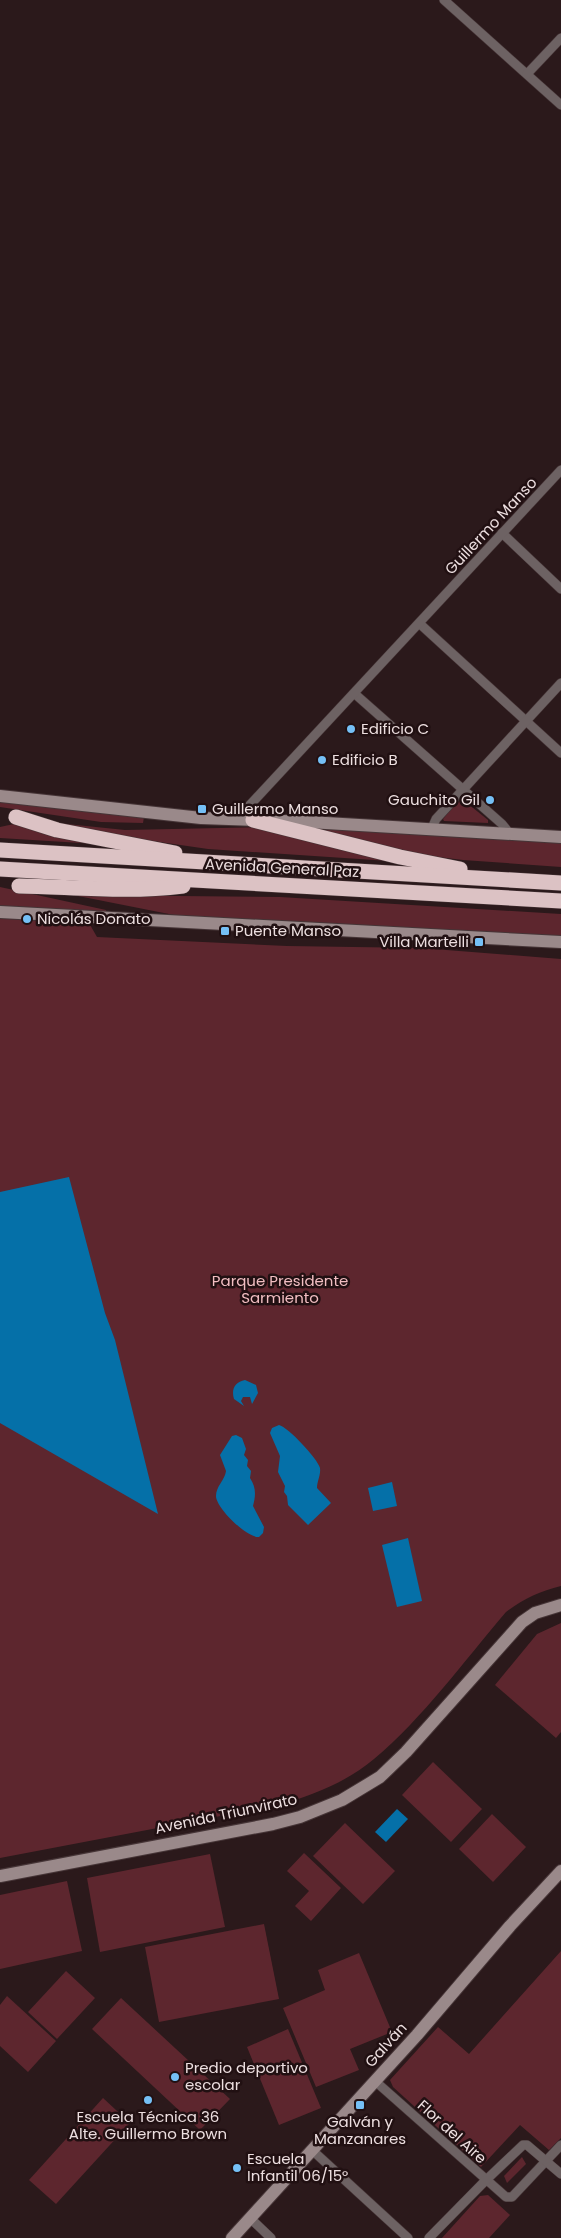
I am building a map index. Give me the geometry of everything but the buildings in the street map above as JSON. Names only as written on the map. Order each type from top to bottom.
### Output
[{"type":"highway","points":[[16,817],[57,830],[212,862]]},
{"type":"highway","points":[[253,820],[400,857],[515,880]]},
{"type":"highway","name":"Avenida General Paz","points":[[0,850],[561,883]]},
{"type":"highway","name":"Avenida General Paz","points":[[0,869],[561,901]]},
{"type":"highway","points":[[19,886],[155,889],[219,882]]},
{"type":"street","points":[[444,0],[561,106]]},
{"type":"street","points":[[527,74],[561,38]]},
{"type":"street","name":"Guillermo Manso","points":[[236,820],[561,470]]},
{"type":"street","points":[[502,533],[561,588]]},
{"type":"street","points":[[420,624],[561,753]]},
{"type":"street","points":[[431,830],[436,820],[561,683]]},
{"type":"street","points":[[355,694],[502,824],[510,834]]},
{"type":"street","points":[[0,796],[111,810],[236,820],[561,837]]},
{"type":"street","points":[[0,912],[561,942]]},
{"type":"street","name":"Avenida Triunvirato","points":[[0,1876],[273,1824],[300,1817],[342,1800],[365,1787],[394,1764],[522,1622],[536,1613],[561,1606]]},
{"type":"street","name":"Galván","points":[[232,2238],[375,2081],[561,1871]]},
{"type":"street","name":"Flor del Aire","points":[[375,2081],[506,2198],[512,2197],[546,2161]]},
{"type":"street","points":[[429,2238],[520,2147],[527,2145],[561,2174]]},
{"type":"street","points":[[546,2161],[561,2145]]},
{"type":"street","points":[[312,2150],[408,2238]]},
{"type":"street","points":[[250,2218],[272,2238]]},
{"type":"green space","points":[[462,799],[488,820],[488,823],[444,821],[443,819],[458,801]]},
{"type":"green space","points":[[0,801],[144,817],[143,823],[101,822],[0,807]]},
{"type":"green space","points":[[57,823],[125,830],[262,827],[389,861],[208,849],[132,838]]},
{"type":"green space","points":[[14,824],[97,844],[0,838],[0,827]]},
{"type":"green space","points":[[302,827],[561,842],[561,867],[463,860],[405,853]]},
{"type":"green space","points":[[0,887],[106,910],[106,913],[0,907]]},
{"type":"green space","points":[[73,895],[280,897],[561,914],[561,938],[179,916]]},
{"type":"green space","name":"Parque Presidente Sarmiento","points":[[0,917],[89,923],[97,937],[287,946],[421,948],[561,959],[561,1586],[532,1596],[506,1612],[443,1689],[392,1743],[352,1775],[328,1787],[278,1805],[0,1858]]},
{"type":"green space","points":[[561,1623],[561,1732],[556,1738],[495,1685],[537,1634]]},
{"type":"green space","points":[[433,1762],[482,1809],[451,1842],[402,1795]]},
{"type":"green space","points":[[492,1814],[526,1847],[493,1882],[459,1849]]},
{"type":"green space","points":[[345,1823],[395,1871],[363,1904],[313,1856]]},
{"type":"green space","points":[[304,1853],[341,1888],[311,1921],[295,1906],[309,1891],[287,1871]]},
{"type":"green space","points":[[210,1854],[225,1927],[100,1952],[87,1878]]},
{"type":"green space","points":[[67,1881],[82,1951],[0,1969],[0,1895]]},
{"type":"green space","points":[[264,1924],[279,1999],[159,2022],[145,1947]]},
{"type":"green space","points":[[561,1951],[561,2138],[549,2150],[520,2125],[481,2167],[393,2087],[390,2080],[438,2027],[469,2054]]},
{"type":"green space","points":[[359,1953],[392,2032],[350,2049],[359,2070],[316,2087],[283,2008],[325,1990],[318,1970]]},
{"type":"green space","points":[[66,1971],[95,1998],[57,2039],[28,2012]]},
{"type":"green space","points":[[7,1996],[56,2041],[28,2072],[0,2046],[0,2005]]},
{"type":"green space","name":"Predio deportivo escolar","points":[[121,1998],[230,2099],[200,2130],[92,2029]]},
{"type":"green space","points":[[288,2029],[321,2108],[279,2125],[247,2047]]},
{"type":"green space","points":[[103,2098],[130,2123],[56,2204],[29,2180]]},
{"type":"green space","points":[[522,2157],[526,2164],[507,2183],[504,2176]]},
{"type":"green space","points":[[488,2195],[510,2215],[489,2238],[442,2238],[480,2196]]},
{"type":"water","points":[[69,1177],[105,1313],[115,1340],[158,1514],[0,1423],[0,1192]]},
{"type":"water","points":[[245,1380],[256,1385],[258,1393],[252,1404],[250,1397],[243,1397],[241,1401],[244,1406],[234,1399],[233,1392],[236,1384]]},
{"type":"water","points":[[279,1425],[309,1451],[318,1464],[320,1471],[317,1488],[331,1503],[308,1525],[288,1505],[287,1496],[284,1492],[285,1486],[278,1472],[280,1456],[270,1433],[272,1428]]},
{"type":"water","points":[[236,1435],[242,1438],[246,1449],[244,1455],[248,1460],[247,1466],[251,1471],[250,1478],[255,1491],[253,1506],[264,1527],[263,1533],[259,1537],[247,1533],[240,1528],[226,1515],[217,1501],[217,1489],[226,1471],[220,1455],[232,1436]]},
{"type":"water","points":[[392,1482],[397,1506],[373,1511],[368,1488]]},
{"type":"water","points":[[408,1538],[422,1601],[397,1607],[382,1545]]},
{"type":"water","points":[[397,1809],[408,1819],[386,1842],[375,1832]]},
{"type":"place","name":"Edificio C","points":[[351,729]]},
{"type":"place","name":"Edificio B","points":[[322,760]]},
{"type":"place","name":"Gauchito Gil","points":[[490,800]]},
{"type":"place","name":"Guillermo Manso","points":[[202,809]]},
{"type":"place","name":"Nicolás Donato","points":[[27,919]]},
{"type":"place","name":"Puente Manso","points":[[225,931]]},
{"type":"place","name":"Villa Martelli","points":[[479,942]]},
{"type":"place","name":"Predio deportivo escolar","points":[[175,2077]]},
{"type":"place","name":"Escuela Técnica 36 Alte. Guillermo Brown","points":[[148,2100]]},
{"type":"place","name":"Galván y Manzanares","points":[[360,2105]]},
{"type":"place","name":"Escuela Infantil 06/15°","points":[[237,2168]]}]
